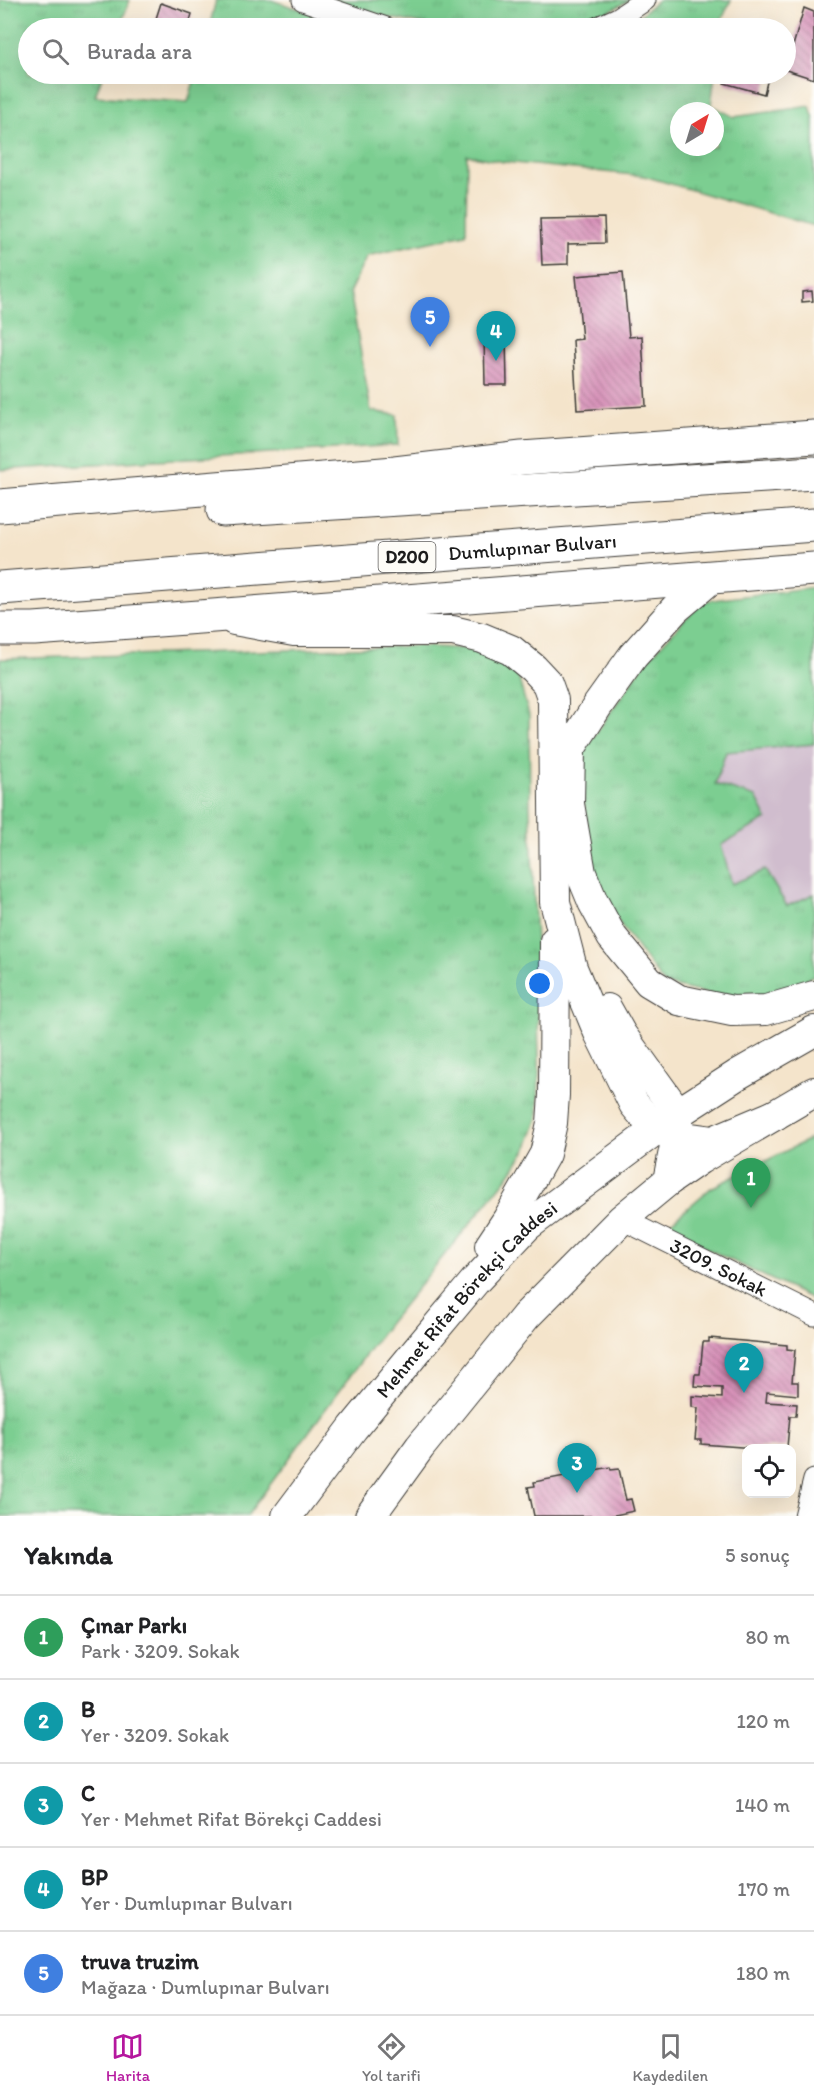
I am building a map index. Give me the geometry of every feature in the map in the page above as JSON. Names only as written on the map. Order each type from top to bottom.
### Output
[{"type":"highway","points":[[0,506],[394,473],[522,458],[814,437]]},
{"type":"highway","points":[[0,525],[814,473]]},
{"type":"highway","name":"Dumlupınar Bulvarı","points":[[0,588],[814,525]]},
{"type":"highway","points":[[0,629],[34,629],[213,616],[814,569]]},
{"type":"main road","points":[[668,1181],[670,1126],[588,973],[570,903],[570,748],[633,656],[675,609],[712,577]]},
{"type":"main road","points":[[213,616],[294,631],[453,631],[482,638],[511,651],[533,668],[547,683],[553,700],[555,902],[552,1123],[545,1154],[508,1219],[430,1336]]},
{"type":"main road","points":[[569,791],[581,873],[593,902],[612,937],[649,982],[679,1000],[732,1011],[766,1010],[814,996]]},
{"type":"main road","points":[[555,902],[572,968],[598,1033],[634,1104],[670,1126],[714,1140],[775,1115]]},
{"type":"main road","name":"Mehmet Rifat Börekçi Caddesi","points":[[287,1516],[353,1428],[476,1280],[527,1226],[670,1126],[737,1075],[814,1031]]},
{"type":"main road","points":[[375,1514],[420,1448],[497,1350],[552,1289],[622,1219],[668,1181],[700,1159],[812,1096]]},
{"type":"street","points":[[303,0],[356,18]]},
{"type":"street","points":[[618,18],[645,0]]},
{"type":"street","name":"3209. Sokak","points":[[622,1219],[814,1315]]},
{"type":"street","points":[[805,1516],[814,1480]]},
{"type":"shaded area","points":[[814,744],[814,894],[787,906],[732,885],[720,845],[715,785],[726,752]]},
{"type":"green space","points":[[0,0],[130,0],[123,18],[18,18],[18,84],[99,84],[95,96],[188,102],[193,84],[714,84],[711,102],[670,102],[670,156],[724,156],[724,112],[734,117],[810,106],[814,120],[814,226],[644,176],[504,162],[467,155],[466,234],[367,256],[350,291],[371,411],[397,415],[398,445],[0,470]]},
{"type":"green space","points":[[216,0],[271,0],[328,18],[212,18]]},
{"type":"green space","points":[[332,0],[630,0],[596,18],[390,18]]},
{"type":"green space","points":[[658,0],[731,0],[723,18],[637,18]]},
{"type":"green space","points":[[814,587],[814,744],[726,752],[715,784],[756,797],[767,819],[721,845],[732,884],[765,870],[787,906],[814,894],[814,975],[772,998],[735,1000],[664,984],[596,891],[578,759],[644,664],[684,620],[705,601]]},
{"type":"green space","points":[[414,646],[473,649],[498,659],[518,676],[529,715],[539,1064],[538,1118],[526,1150],[508,1177],[389,1323],[247,1516],[0,1516],[0,659]]},
{"type":"green space","points":[[814,1137],[814,1300],[664,1228],[711,1188]]},
{"type":"building","points":[[161,3],[192,14],[191,18],[156,18]]},
{"type":"building","points":[[804,8],[814,12],[814,79],[796,73],[796,36]]},
{"type":"building","points":[[728,84],[766,84],[764,94]]},
{"type":"building","points":[[604,218],[605,243],[568,244],[568,264],[542,265],[540,219]]},
{"type":"building","points":[[623,272],[629,337],[642,336],[646,406],[577,410],[573,340],[582,339],[576,276]]},
{"type":"building","points":[[812,291],[813,301],[802,302],[802,292]]},
{"type":"building","points":[[484,337],[506,337],[507,385],[485,385]]},
{"type":"building","points":[[709,1338],[787,1345],[787,1349],[795,1350],[792,1382],[798,1382],[798,1395],[767,1392],[766,1402],[797,1404],[796,1416],[790,1416],[787,1444],[742,1444],[742,1447],[701,1444],[701,1440],[695,1440],[698,1408],[692,1407],[692,1396],[722,1398],[722,1388],[694,1386],[695,1374],[700,1374],[703,1342],[709,1342]]},
{"type":"building","points":[[610,1467],[611,1470],[619,1469],[626,1500],[631,1499],[634,1511],[610,1516],[534,1516],[528,1487],[535,1486],[534,1482]]},
{"type":"place","name":"truva truzim","points":[[430,347]]},
{"type":"place","name":"BP","points":[[496,361]]},
{"type":"place","name":"Çınar Parkı","points":[[751,1208]]},
{"type":"place","name":"B","points":[[744,1393]]},
{"type":"place","name":"C","points":[[577,1493]]}]
